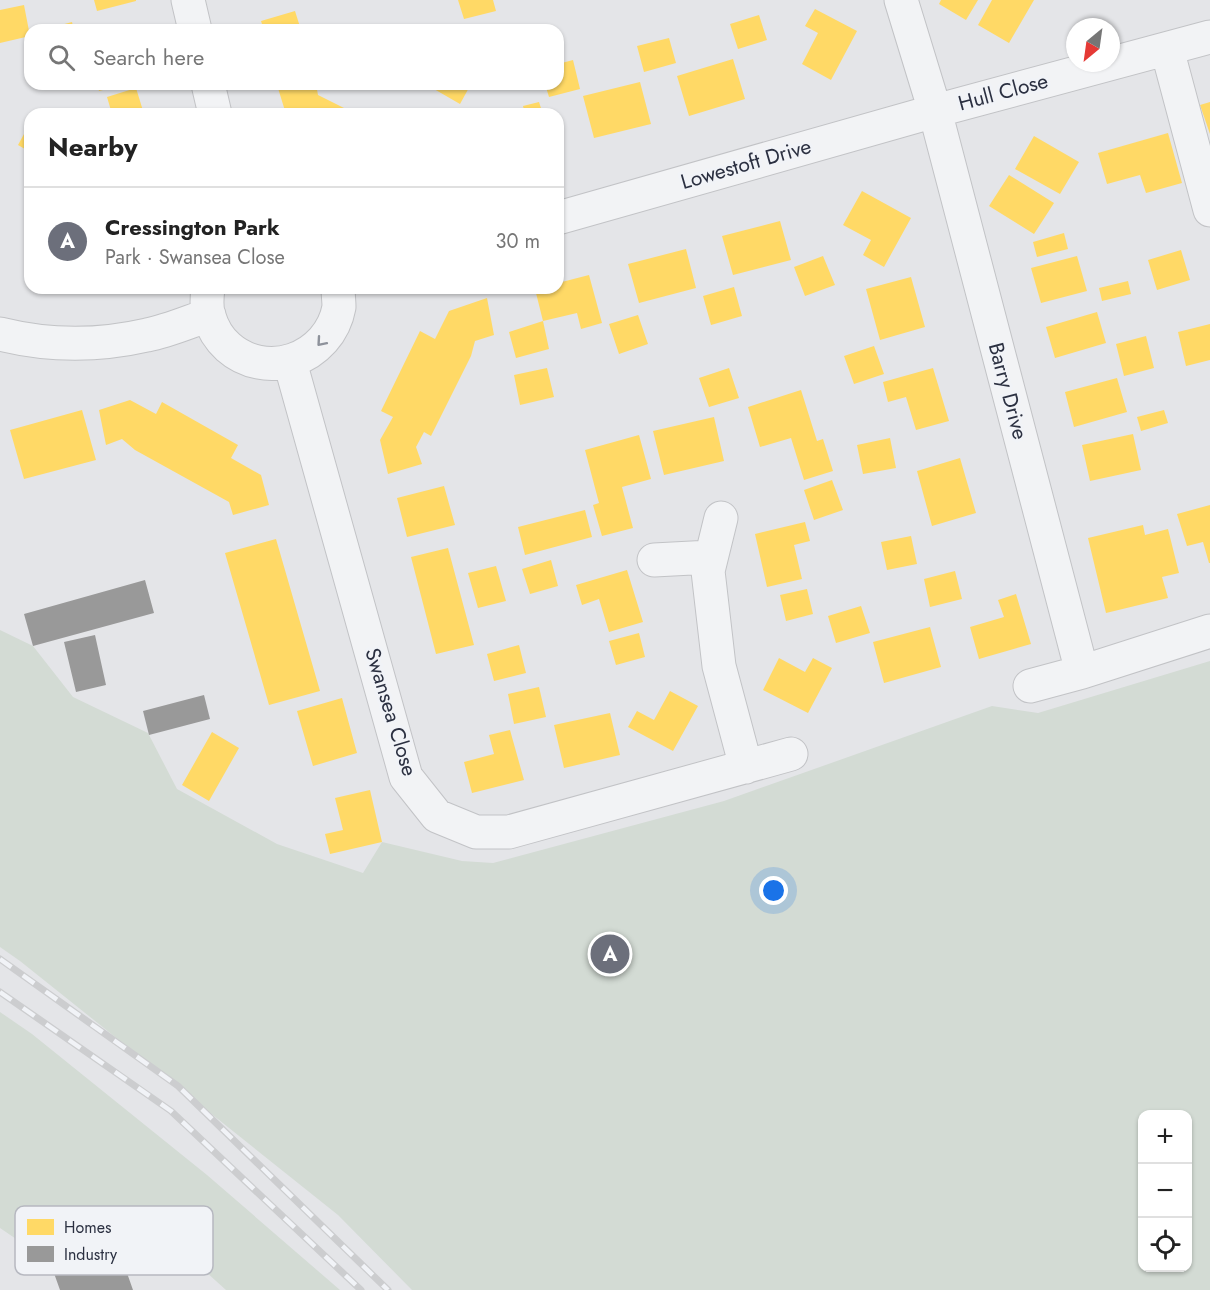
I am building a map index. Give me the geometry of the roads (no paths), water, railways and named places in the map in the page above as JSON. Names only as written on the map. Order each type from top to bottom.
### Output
[{"type":"street","points":[[188,0],[194,24]]},
{"type":"street","name":"Barry Drive","points":[[901,0],[935,111],[1082,672]]},
{"type":"street","name":"Hull Close","points":[[935,111],[1210,37]]},
{"type":"street","points":[[1167,49],[1210,210]]},
{"type":"street","points":[[209,90],[214,108]]},
{"type":"street","name":"Lowestoft Drive","points":[[564,216],[935,111]]},
{"type":"street","points":[[0,334],[22,339],[81,344],[147,335],[208,302],[220,339],[240,356],[264,364],[290,362],[313,351],[331,331],[339,307],[338,294]]},
{"type":"street","name":"Swansea Close","points":[[290,362],[406,777],[437,816],[476,832],[509,832],[791,754]]},
{"type":"street","points":[[721,518],[708,571],[719,666],[746,767]]},
{"type":"street","points":[[654,561],[711,557]]},
{"type":"street","points":[[1030,686],[1082,672],[1210,631]]},
{"type":"railway","points":[[0,959],[178,1086],[388,1290]]},
{"type":"railway","points":[[0,992],[171,1111],[361,1290]]},
{"type":"place","name":"Cressington Park","points":[[610,954]]}]
